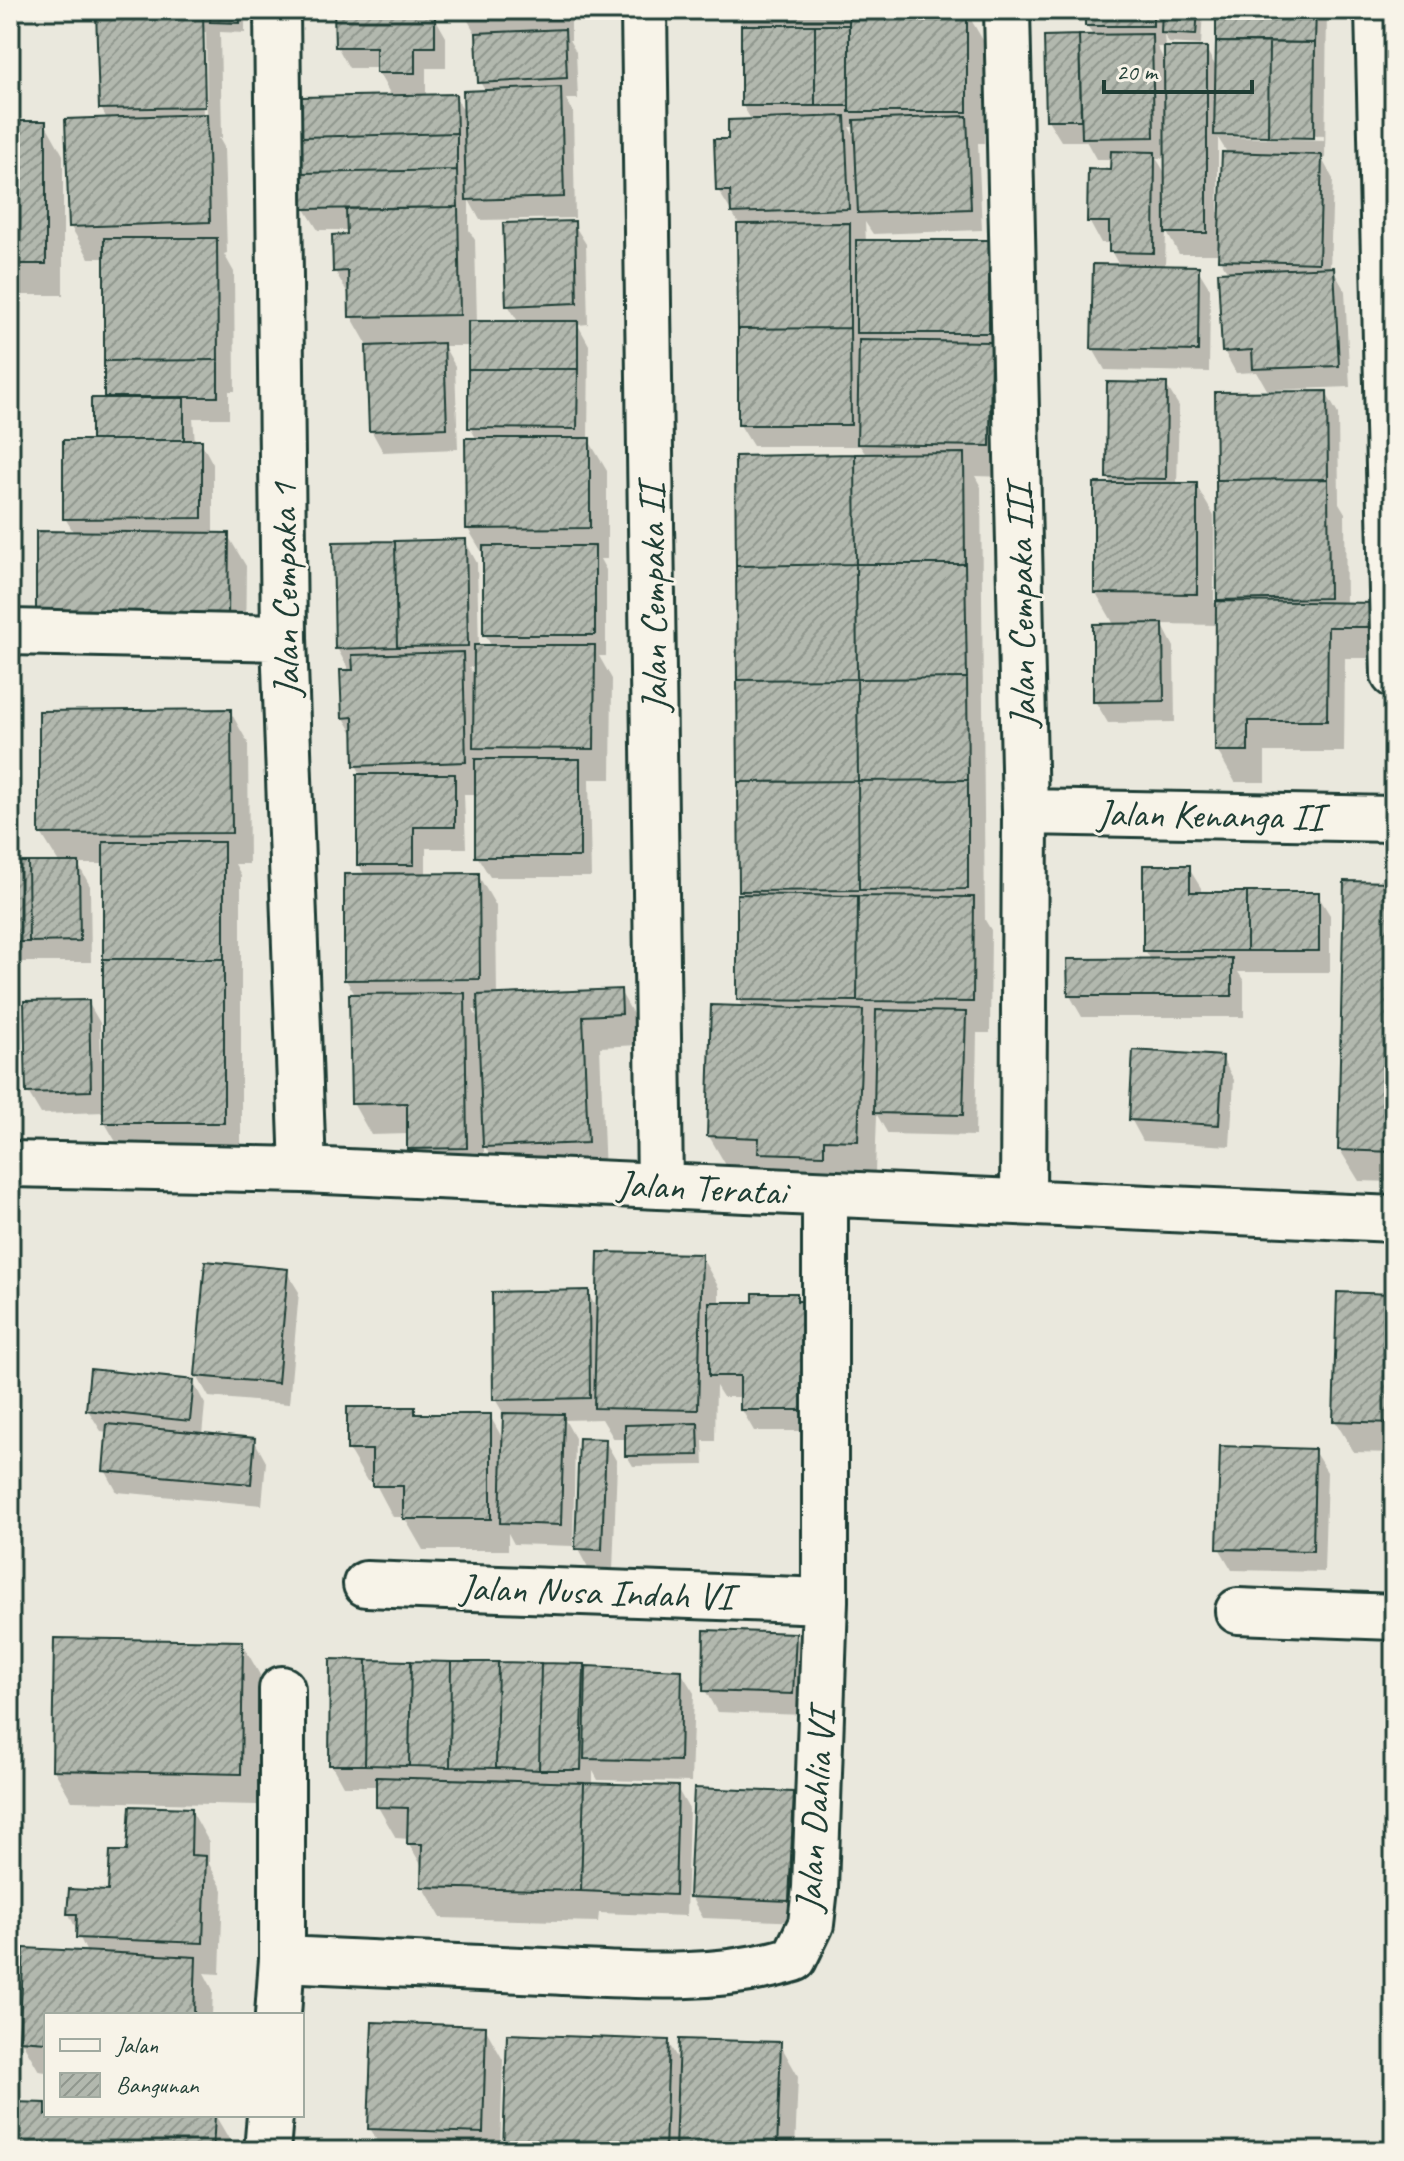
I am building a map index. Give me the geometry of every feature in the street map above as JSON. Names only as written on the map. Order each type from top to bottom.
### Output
[{"type":"street","name":"Jalan Cempaka 1","points":[[277,10],[284,638],[303,1170]]},
{"type":"street","name":"Jalan Cempaka II","points":[[644,10],[660,1185]]},
{"type":"street","name":"Jalan Cempaka III","points":[[1007,10],[1025,812],[1023,1202]]},
{"type":"street","points":[[1378,10],[1394,675]]},
{"type":"street","points":[[10,632],[284,638]]},
{"type":"street","name":"Jalan Kenanga II","points":[[1025,812],[1394,819]]},
{"type":"street","name":"Jalan Teratai","points":[[10,1164],[303,1170],[1394,1219]]},
{"type":"street","name":"Jalan Dahlia VI","points":[[282,1959],[607,1974],[707,1975],[767,1968],[794,1959],[811,1924],[815,1888],[825,1601],[825,1194]]},
{"type":"street","name":"Jalan Nusa Indah VI","points":[[366,1584],[825,1601]]},
{"type":"street","points":[[1238,1611],[1394,1617]]},
{"type":"street","points":[[278,2013],[282,1959],[282,1689]]},
{"type":"street","points":[[267,2151],[270,2117]]},
{"type":"building","points":[[96,10],[203,10],[205,107],[99,109]]},
{"type":"building","points":[[211,10],[240,10],[240,23],[210,22]]},
{"type":"building","points":[[334,10],[414,10],[414,14],[435,14],[435,47],[415,47],[415,73],[376,73],[376,47],[335,47]]},
{"type":"building","points":[[465,10],[560,10],[560,19],[464,18]]},
{"type":"building","points":[[849,10],[967,10],[967,112],[849,112]]},
{"type":"building","points":[[1085,10],[1153,10],[1153,26],[1085,26]]},
{"type":"building","points":[[1162,10],[1198,10],[1196,35],[1161,33]]},
{"type":"building","points":[[1216,10],[1316,10],[1315,43],[1216,42]]},
{"type":"building","points":[[741,25],[815,25],[815,106],[741,106]]},
{"type":"building","points":[[815,25],[849,25],[849,106],[815,106]]},
{"type":"building","points":[[565,29],[567,78],[478,83],[476,33]]},
{"type":"building","points":[[1152,34],[1154,137],[1082,138],[1079,35]]},
{"type":"building","points":[[1079,35],[1081,120],[1046,120],[1044,36]]},
{"type":"building","points":[[1216,42],[1269,42],[1268,136],[1214,135]]},
{"type":"building","points":[[1269,42],[1315,43],[1314,138],[1268,137]]},
{"type":"building","points":[[1164,47],[1207,47],[1207,233],[1165,233]]},
{"type":"building","points":[[561,87],[564,197],[466,200],[463,91]]},
{"type":"building","points":[[456,94],[457,133],[302,137],[301,97]]},
{"type":"building","points":[[207,114],[210,222],[69,227],[65,119]]},
{"type":"building","points":[[845,116],[849,209],[731,213],[730,191],[716,191],[714,139],[728,139],[728,120]]},
{"type":"building","points":[[967,116],[971,209],[858,213],[854,120]]},
{"type":"building","points":[[10,121],[46,121],[46,264],[10,264]]},
{"type":"building","points":[[457,133],[457,170],[302,173],[302,137]]},
{"type":"building","points":[[1111,151],[1155,152],[1154,253],[1109,252],[1109,222],[1087,222],[1088,169],[1110,170]]},
{"type":"building","points":[[1222,152],[1322,155],[1319,263],[1218,260]]},
{"type":"building","points":[[457,170],[458,207],[303,209],[302,173]]},
{"type":"building","points":[[458,207],[460,315],[349,317],[348,271],[333,272],[332,235],[347,234],[346,209]]},
{"type":"building","points":[[575,221],[577,303],[506,306],[503,223]]},
{"type":"building","points":[[850,223],[850,328],[738,329],[737,224]]},
{"type":"building","points":[[104,238],[217,238],[218,360],[104,361]]},
{"type":"building","points":[[856,240],[989,240],[989,333],[856,333]]},
{"type":"building","points":[[1093,264],[1199,266],[1198,351],[1091,349]]},
{"type":"building","points":[[1334,267],[1339,366],[1253,369],[1252,350],[1222,352],[1218,272]]},
{"type":"building","points":[[468,321],[578,321],[578,369],[468,369]]},
{"type":"building","points":[[850,328],[851,425],[738,425],[738,329]]},
{"type":"building","points":[[859,340],[991,342],[990,446],[857,444]]},
{"type":"building","points":[[444,343],[447,428],[369,431],[366,346]]},
{"type":"building","points":[[218,360],[218,397],[104,397],[104,361]]},
{"type":"building","points":[[468,369],[578,369],[577,429],[468,428]]},
{"type":"building","points":[[1107,382],[1167,383],[1166,479],[1106,478]]},
{"type":"building","points":[[1327,391],[1328,479],[1216,480],[1215,392]]},
{"type":"building","points":[[91,398],[184,398],[184,440],[91,440]]},
{"type":"building","points":[[465,438],[590,438],[590,528],[466,529]]},
{"type":"building","points":[[63,440],[202,440],[202,518],[63,519]]},
{"type":"building","points":[[964,453],[965,564],[856,564],[855,454]]},
{"type":"building","points":[[855,454],[856,564],[736,566],[735,456]]},
{"type":"building","points":[[1328,479],[1329,598],[1217,600],[1216,480]]},
{"type":"building","points":[[1094,483],[1197,483],[1197,594],[1094,593]]},
{"type":"building","points":[[36,531],[229,533],[228,619],[36,618]]},
{"type":"building","points":[[466,539],[468,646],[397,647],[395,541]]},
{"type":"building","points":[[395,541],[397,647],[335,649],[333,542]]},
{"type":"building","points":[[483,546],[595,546],[595,635],[483,635]]},
{"type":"building","points":[[856,564],[965,564],[967,678],[857,679]]},
{"type":"building","points":[[856,564],[857,679],[737,680],[736,566]]},
{"type":"building","points":[[1216,601],[1379,603],[1379,627],[1328,627],[1327,721],[1248,721],[1248,751],[1215,751]]},
{"type":"building","points":[[1163,623],[1164,701],[1093,702],[1093,624]]},
{"type":"building","points":[[474,645],[595,645],[594,749],[473,748]]},
{"type":"building","points":[[463,652],[466,762],[354,766],[353,717],[342,718],[340,670],[353,670],[352,655]]},
{"type":"building","points":[[967,678],[968,780],[858,781],[857,679]]},
{"type":"building","points":[[857,679],[858,781],[738,782],[737,680]]},
{"type":"building","points":[[231,709],[232,833],[39,834],[39,711]]},
{"type":"building","points":[[475,759],[580,759],[580,857],[475,857]]},
{"type":"building","points":[[357,774],[455,774],[455,827],[414,827],[414,865],[357,865]]},
{"type":"building","points":[[968,780],[968,889],[859,890],[858,781]]},
{"type":"building","points":[[858,781],[859,890],[739,891],[738,782]]},
{"type":"building","points":[[103,842],[224,842],[224,959],[103,959]]},
{"type":"building","points":[[10,862],[28,862],[29,942],[10,942]]},
{"type":"building","points":[[28,862],[79,862],[80,941],[29,942]]},
{"type":"building","points":[[1143,865],[1190,865],[1190,892],[1247,892],[1247,951],[1143,951]]},
{"type":"building","points":[[479,873],[480,979],[344,980],[344,874]]},
{"type":"building","points":[[1344,881],[1394,882],[1394,1152],[1338,1150]]},
{"type":"building","points":[[1247,892],[1319,892],[1319,951],[1247,951]]},
{"type":"building","points":[[737,894],[858,896],[857,1001],[737,1000]]},
{"type":"building","points":[[858,896],[974,897],[973,1002],[857,1001]]},
{"type":"building","points":[[1232,958],[1232,996],[1068,996],[1067,959]]},
{"type":"building","points":[[103,959],[224,959],[224,1123],[103,1123]]},
{"type":"building","points":[[621,989],[622,1014],[583,1016],[588,1143],[483,1147],[477,995]]},
{"type":"building","points":[[465,993],[467,1148],[407,1149],[407,1103],[351,1104],[349,994]]},
{"type":"building","points":[[89,1000],[91,1091],[26,1093],[24,1001]]},
{"type":"building","points":[[711,1005],[863,1010],[858,1141],[824,1140],[824,1155],[758,1153],[759,1138],[707,1136]]},
{"type":"building","points":[[876,1010],[966,1012],[963,1115],[874,1113]]},
{"type":"building","points":[[1133,1050],[1223,1056],[1219,1125],[1129,1120]]},
{"type":"building","points":[[598,1252],[702,1254],[698,1410],[594,1408]]},
{"type":"building","points":[[205,1261],[288,1269],[278,1383],[195,1376]]},
{"type":"building","points":[[589,1290],[590,1398],[493,1400],[492,1292]]},
{"type":"building","points":[[1337,1292],[1394,1294],[1394,1423],[1333,1421]]},
{"type":"building","points":[[753,1293],[797,1293],[797,1301],[814,1301],[813,1410],[740,1410],[740,1376],[709,1376],[709,1302],[753,1302]]},
{"type":"building","points":[[90,1369],[194,1380],[190,1421],[86,1410]]},
{"type":"building","points":[[347,1407],[415,1407],[415,1414],[491,1414],[491,1519],[403,1519],[403,1486],[372,1486],[372,1450],[347,1450]]},
{"type":"building","points":[[503,1413],[564,1414],[561,1525],[500,1523]]},
{"type":"building","points":[[698,1423],[699,1455],[625,1456],[625,1425]]},
{"type":"building","points":[[107,1424],[255,1438],[251,1484],[103,1471]]},
{"type":"building","points":[[579,1438],[606,1439],[602,1550],[575,1549]]},
{"type":"building","points":[[1220,1446],[1315,1449],[1313,1551],[1217,1549]]},
{"type":"building","points":[[704,1630],[796,1633],[793,1694],[703,1691]]},
{"type":"building","points":[[54,1638],[243,1641],[241,1774],[52,1770]]},
{"type":"building","points":[[330,1659],[367,1660],[365,1765],[329,1765]]},
{"type":"building","points":[[367,1660],[411,1661],[409,1766],[365,1765]]},
{"type":"building","points":[[411,1661],[451,1662],[450,1767],[409,1766]]},
{"type":"building","points":[[451,1662],[498,1662],[496,1768],[450,1767]]},
{"type":"building","points":[[498,1662],[541,1663],[539,1770],[496,1768]]},
{"type":"building","points":[[541,1663],[584,1664],[581,1770],[539,1770]]},
{"type":"building","points":[[586,1666],[682,1670],[680,1761],[584,1759]]},
{"type":"building","points":[[376,1777],[584,1783],[581,1891],[421,1887],[422,1844],[407,1844],[408,1808],[376,1807]]},
{"type":"building","points":[[584,1783],[678,1786],[675,1895],[581,1891]]},
{"type":"building","points":[[694,1788],[794,1792],[789,1901],[689,1897]]},
{"type":"building","points":[[130,1806],[192,1808],[191,1855],[206,1856],[203,1943],[76,1938],[77,1914],[67,1914],[69,1889],[108,1891],[110,1851],[127,1851]]},
{"type":"building","points":[[24,1948],[196,1957],[194,2013],[44,2013],[44,2042],[19,2040]]},
{"type":"building","points":[[372,2022],[486,2026],[483,2133],[368,2129]]},
{"type":"building","points":[[507,2034],[669,2040],[665,2151],[503,2151]]},
{"type":"building","points":[[679,2039],[781,2042],[777,2151],[675,2150]]},
{"type":"building","points":[[13,2102],[44,2103],[44,2117],[215,2117],[213,2151],[11,2151]]}]
